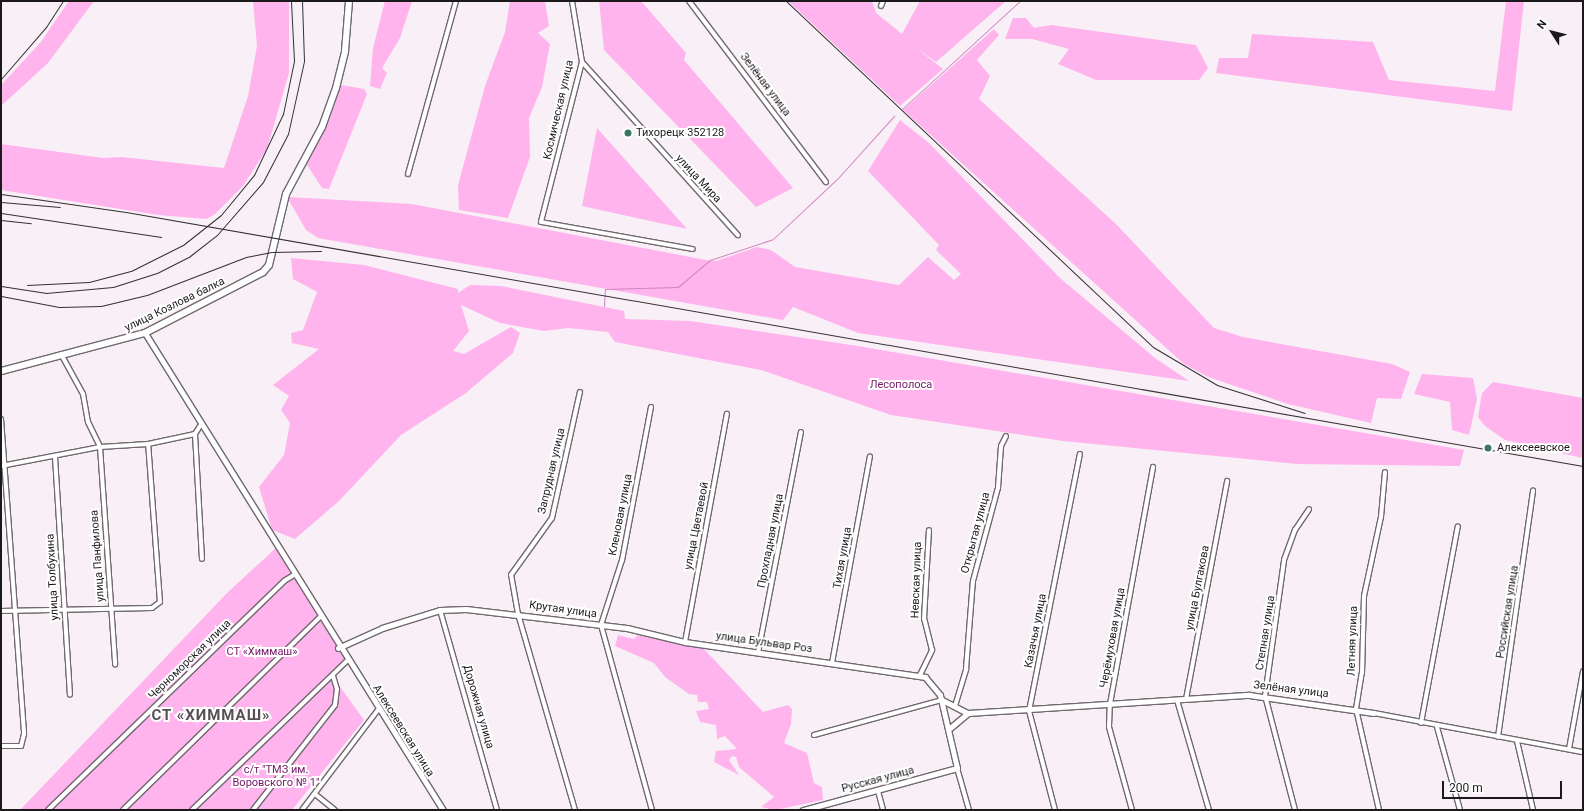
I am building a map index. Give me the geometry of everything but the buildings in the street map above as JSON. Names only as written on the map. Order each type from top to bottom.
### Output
[{"type":"main road","name":"улица Козлова балка","points":[[1,371],[60,353],[109,345],[144,333],[263,272],[269,264],[286,194],[322,127],[336,88],[345,51],[349,1]]},
{"type":"street","points":[[408,174],[456,1]]},
{"type":"street","name":"Космическая улица","points":[[572,1],[582,62],[541,222],[693,249]]},
{"type":"street","name":"Зелёная улица","points":[[688,1],[826,182]]},
{"type":"street","points":[[881,6],[883,1]]},
{"type":"street","name":"улица Мира","points":[[582,62],[738,235]]},
{"type":"street","name":"Алексеевская улица","points":[[144,333],[338,648],[443,810]]},
{"type":"street","points":[[60,353],[83,394],[88,422],[100,447]]},
{"type":"street","name":"Запрудная улица","points":[[574,810],[518,614],[511,575],[552,518],[580,392]]},
{"type":"street","name":"Кленовая улица","points":[[601,625],[622,560],[651,407]]},
{"type":"street","name":"улица Цветаевой","points":[[685,642],[727,414]]},
{"type":"street","points":[[1,419],[3,466],[16,611],[24,734],[21,746],[1,746]]},
{"type":"street","points":[[200,426],[195,434],[202,559]]},
{"type":"street","name":"Прохладная улица","points":[[758,653],[801,432]]},
{"type":"street","points":[[3,466],[100,447],[148,444],[195,434]]},
{"type":"street","name":"Открытая улица","points":[[955,706],[966,669],[973,581],[998,488],[1001,446],[1006,436]]},
{"type":"street","points":[[1,611],[64,611],[152,608],[160,602],[148,444]]},
{"type":"street","name":"улица Панфилова","points":[[100,447],[115,664]]},
{"type":"street","name":"Казачья улица","points":[[1056,810],[1030,711],[1080,454]]},
{"type":"street","name":"Тихая улица","points":[[832,663],[870,456]]},
{"type":"street","name":"улица Толбухина","points":[[55,457],[70,695]]},
{"type":"street","name":"Черёмуховая улица","points":[[1132,810],[1109,727],[1110,704],[1154,467]]},
{"type":"street","name":"Летняя улица","points":[[1380,810],[1356,709],[1362,673],[1364,596],[1381,517],[1385,472]]},
{"type":"street","name":"улица Булгакова","points":[[1186,699],[1227,481]]},
{"type":"street","name":"Российская улица","points":[[1498,737],[1533,490]]},
{"type":"street","name":"Степная улица","points":[[1295,810],[1265,696],[1282,597],[1284,560],[1295,530],[1309,509]]},
{"type":"street","points":[[1422,723],[1458,526]]},
{"type":"street","name":"Невская улица","points":[[923,676],[932,650],[924,619],[929,530]]},
{"type":"street","name":"Черноморская улица","points":[[48,810],[284,581],[294,576]]},
{"type":"street","name":"Крутая улица","points":[[338,648],[382,628],[440,610],[518,614],[601,625],[652,810]]},
{"type":"street","name":"Дорожная улица","points":[[440,610],[497,810]]},
{"type":"street","points":[[123,810],[320,617]]},
{"type":"street","name":"улица Бульвар Роз","points":[[601,625],[685,642],[923,676]]},
{"type":"street","points":[[192,810],[347,661]]},
{"type":"street","points":[[1569,750],[1583,671]]},
{"type":"street","points":[[253,810],[334,705],[337,689],[333,676]]},
{"type":"street","points":[[923,676],[942,700],[950,728],[957,768],[969,810]]},
{"type":"street","name":"Зелёная улица","points":[[968,713],[1030,711],[1186,699],[1265,696],[1356,709],[1437,727],[1583,752]]},
{"type":"street","points":[[814,735],[902,709],[942,700],[968,713],[950,728]]},
{"type":"street","points":[[1177,700],[1209,810]]},
{"type":"street","points":[[302,810],[378,710]]},
{"type":"street","points":[[1437,727],[1460,810]]},
{"type":"street","points":[[1517,740],[1533,810]]},
{"type":"street","name":"Русская улица","points":[[804,810],[878,791],[957,768]]},
{"type":"street","points":[[878,791],[883,810]]},
{"type":"street","points":[[315,794],[335,810]]},
{"type":"green space","points":[[69,1],[94,1],[48,63],[1,106],[1,85],[40,43]]},
{"type":"green space","points":[[253,1],[289,1],[289,73],[267,149],[243,186],[215,214],[207,219],[158,215],[1,190],[1,144],[103,158],[121,157],[224,168],[248,96],[257,46]]},
{"type":"green space","points":[[385,1],[412,1],[400,38],[382,68],[387,73],[380,89],[370,86],[373,48]]},
{"type":"green space","points":[[510,1],[545,1],[549,26],[538,33],[550,44],[542,87],[529,118],[530,157],[508,218],[459,210],[458,185],[485,86],[505,32]]},
{"type":"green space","points":[[599,1],[641,1],[686,53],[684,60],[793,188],[756,207],[604,50]]},
{"type":"green space","points":[[788,1],[872,1],[876,13],[902,34],[920,1],[1006,1],[936,62],[914,46],[943,69],[900,106]]},
{"type":"green space","points":[[1506,1],[1524,1],[1512,111],[1216,73],[1219,58],[1248,58],[1252,34],[1373,42],[1389,80],[1495,91]]},
{"type":"green space","points":[[1013,18],[1026,18],[1034,28],[1051,25],[1196,45],[1208,68],[1199,80],[1096,80],[1058,64],[1069,49],[1032,39],[1005,39]]},
{"type":"green space","points":[[994,29],[999,35],[977,60],[990,76],[979,99],[1117,225],[1214,328],[1243,337],[1392,364],[1410,372],[1401,399],[1377,398],[1371,423],[1288,404],[1208,377],[1184,364],[903,110]]},
{"type":"green space","points":[[341,85],[364,89],[367,94],[329,189],[322,188],[307,165]]},
{"type":"green space","points":[[900,120],[929,143],[1060,278],[1155,358],[1189,381],[858,333],[793,307],[783,320],[318,238],[306,230],[287,197],[412,204],[706,260],[716,261],[757,247],[771,250],[795,267],[899,285],[928,257],[954,280],[961,274],[936,250],[939,245],[868,171]]},
{"type":"green space","points":[[597,128],[687,229],[582,206]]},
{"type":"green space","name":"Лесополоса","points":[[291,258],[364,265],[458,289],[458,293],[470,285],[501,286],[624,311],[625,319],[690,321],[858,346],[1464,450],[1460,466],[1297,464],[1063,441],[891,415],[761,370],[615,342],[608,332],[568,328],[544,331],[500,323],[461,305],[469,331],[453,351],[464,354],[511,327],[520,333],[513,353],[466,393],[401,435],[339,501],[295,539],[272,530],[259,487],[284,455],[290,423],[281,410],[289,396],[273,385],[319,349],[292,343],[291,333],[303,330],[317,292],[293,279]]},
{"type":"green space","points":[[1422,374],[1473,378],[1477,399],[1469,435],[1452,430],[1450,402],[1414,394]]},
{"type":"green space","points":[[1493,382],[1583,398],[1583,458],[1505,440],[1485,426],[1478,417],[1482,393]]},
{"type":"green space","name":"СТ «Химмаш»","points":[[277,547],[347,661],[333,677],[364,720],[292,810],[20,810],[227,593]]},
{"type":"green space","points":[[618,635],[634,639],[638,635],[704,649],[763,712],[788,705],[792,709],[791,724],[784,743],[807,753],[814,783],[822,787],[823,800],[775,810],[761,807],[774,797],[739,767],[736,757],[732,756],[729,760],[739,775],[714,762],[716,751],[737,749],[725,736],[717,739],[716,725],[700,722],[696,711],[709,709],[707,702],[698,702],[697,695],[689,694],[665,677],[654,663],[615,646]]},
{"type":"waterway","points":[[902,109],[1020,1]]},
{"type":"waterway","points":[[604,306],[605,289],[678,287],[710,260],[773,239],[838,178],[894,116]]},
{"type":"railway","points":[[1,79],[46,27],[63,1]]},
{"type":"railway","points":[[27,285],[89,282],[131,271],[183,245],[221,215],[254,175],[283,114],[294,61],[291,1]]},
{"type":"railway","points":[[1,286],[46,293],[113,287],[157,273],[190,256],[217,235],[263,182],[288,134],[304,61],[302,1]]},
{"type":"railway","points":[[786,1],[1153,347],[1217,385],[1305,413]]},
{"type":"railway","points":[[1,194],[126,212],[1583,466]]},
{"type":"railway","points":[[1,202],[60,207]]},
{"type":"railway","points":[[1,213],[161,237]]},
{"type":"railway","points":[[1,220],[31,223]]},
{"type":"railway","points":[[1,296],[59,307],[101,306],[147,295],[246,257],[272,252],[321,251]]},
{"type":"place","name":"Тихорецк 352128","points":[[628,133]]},
{"type":"place","name":"Алексеевское","points":[[1488,448]]},
{"type":"district","name":"СТ «ХИММАШ»","points":[[211,716]]},
{"type":"park label","name":"с/т \"ТМЗ им. Воровского № 1\"","points":[[276,777]]}]
